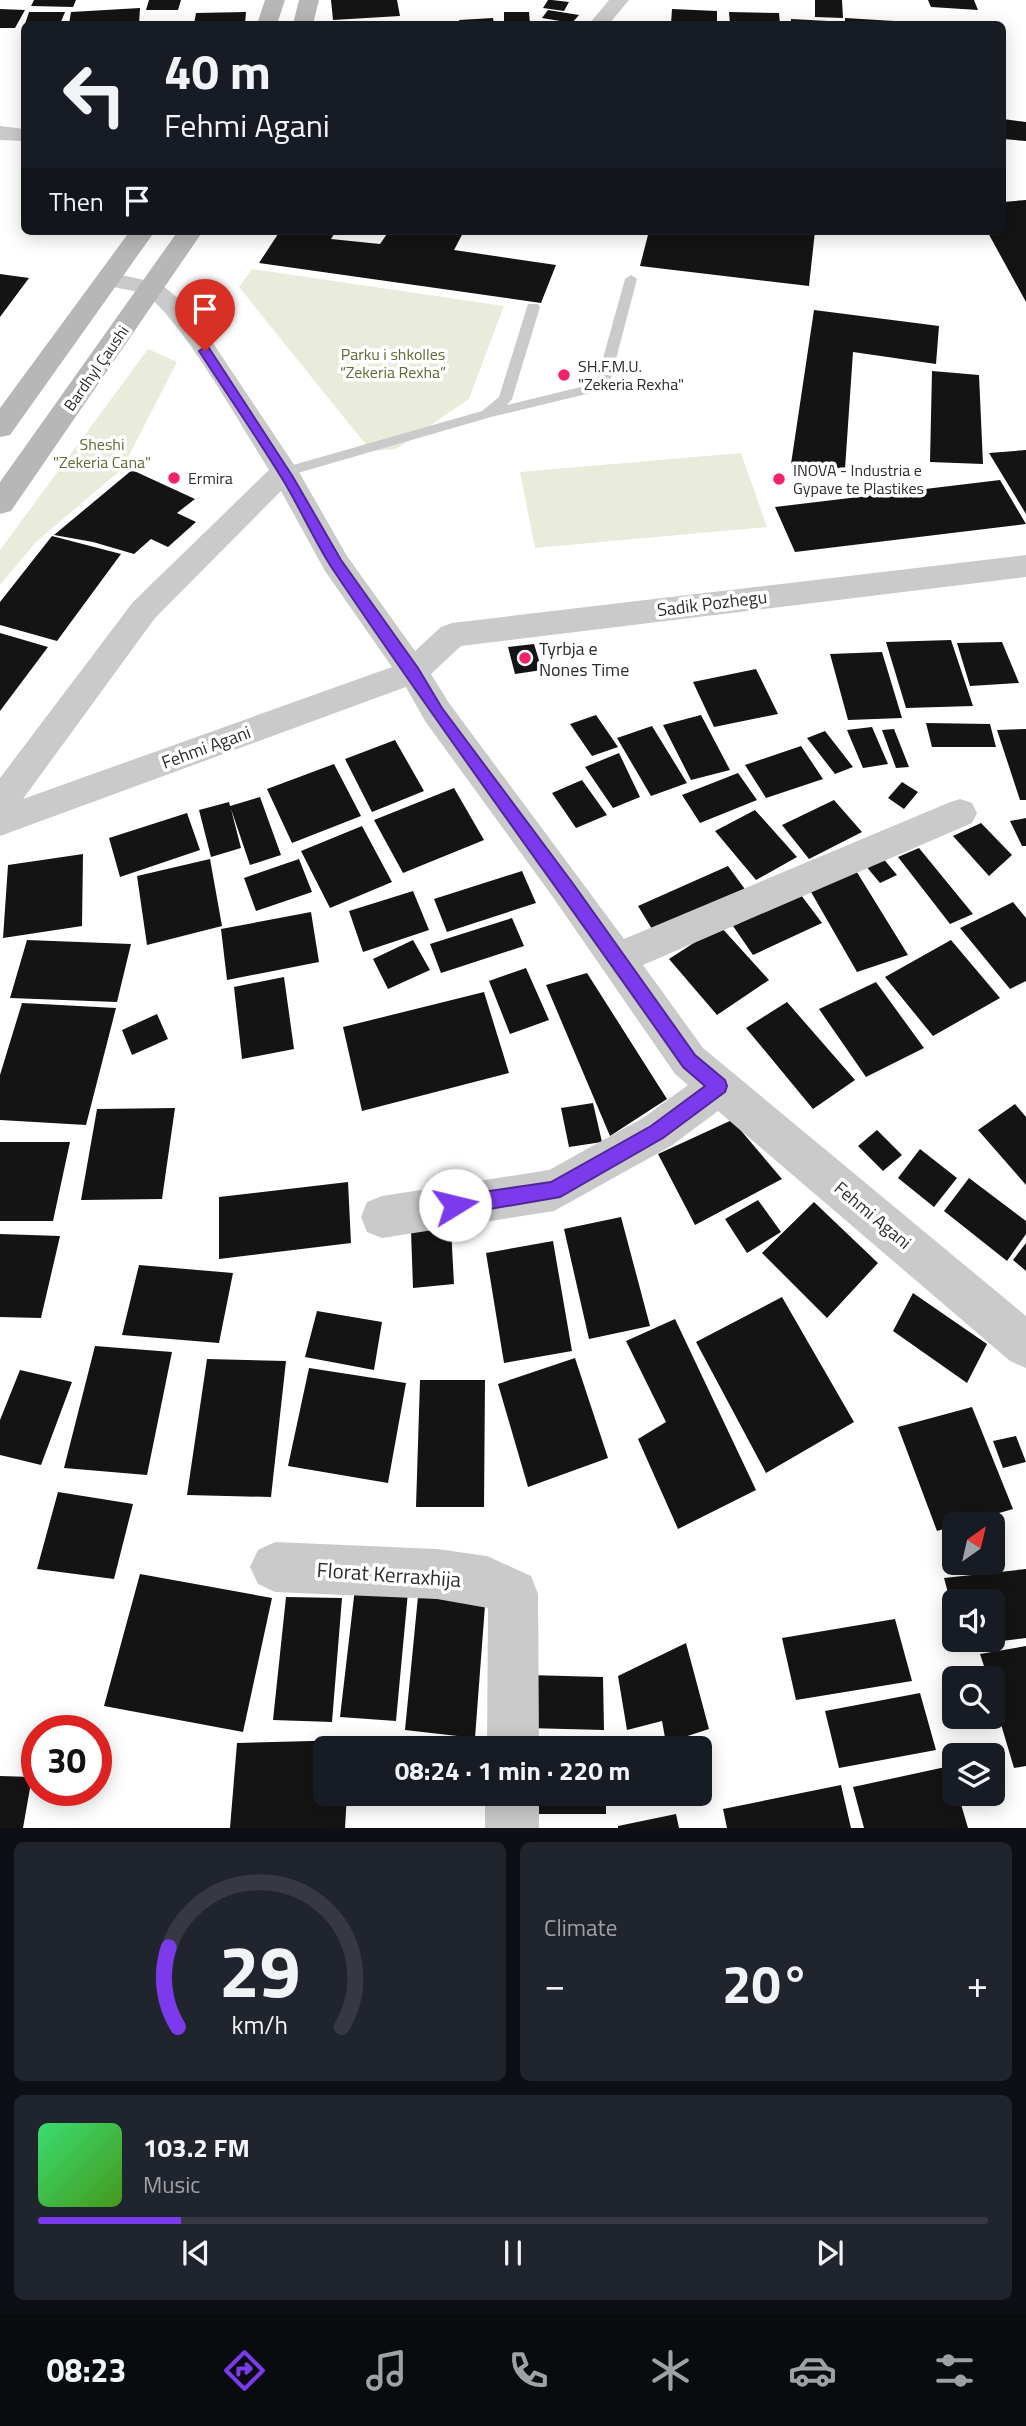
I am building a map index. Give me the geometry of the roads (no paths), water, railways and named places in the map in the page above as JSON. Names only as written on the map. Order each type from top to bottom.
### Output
[{"type":"main road","points":[[268,21],[275,0]]},
{"type":"main road","points":[[304,21],[309,0]]},
{"type":"main road","points":[[0,428],[140,235]]},
{"type":"main road","name":"Bardhyl Çaushi","points":[[0,504],[188,235]]},
{"type":"street","points":[[601,21],[619,0]]},
{"type":"street","points":[[0,133],[21,135]]},
{"type":"street","points":[[109,279],[152,289]]},
{"type":"street","name":"Fehmi Agani","points":[[152,289],[170,304],[192,330],[284,472],[336,563],[413,672],[437,712],[689,1061],[1026,1345]]},
{"type":"street","points":[[0,804],[144,610],[284,472]]},
{"type":"street","name":"Sadik Pozhegu","points":[[413,672],[452,635],[1026,566]]},
{"type":"street","name":"Fehmi Agani","points":[[0,822],[413,672]]},
{"type":"street","points":[[617,959],[960,813]]},
{"type":"street","points":[[382,1217],[554,1190],[657,1132],[719,1086]]},
{"type":"street","name":"Florat Kerraxhija","points":[[275,1567],[437,1574],[487,1581],[513,1594],[513,1736]]},
{"type":"street","points":[[512,1828],[513,1806]]},
{"type":"lane","points":[[284,472],[487,414],[594,388],[603,382],[631,279]]},
{"type":"lane","points":[[487,414],[505,399],[533,307]]},
{"type":"place","name":"SH.F.M.U. \"Zekeria Rexha\"","points":[[564,375]]},
{"type":"place","name":"Ermira","points":[[174,478]]},
{"type":"place","name":"INOVA - Industria e Gypave te Plastikes","points":[[779,479]]},
{"type":"place","name":"Tyrbja e Nones Time","points":[[525,658]]},
{"type":"park label","name":"Parku i shkolles “Zekeria Rexha”","points":[[393,363]]},
{"type":"park label","name":"Sheshi \"Zekeria Cana\"","points":[[102,453]]}]
